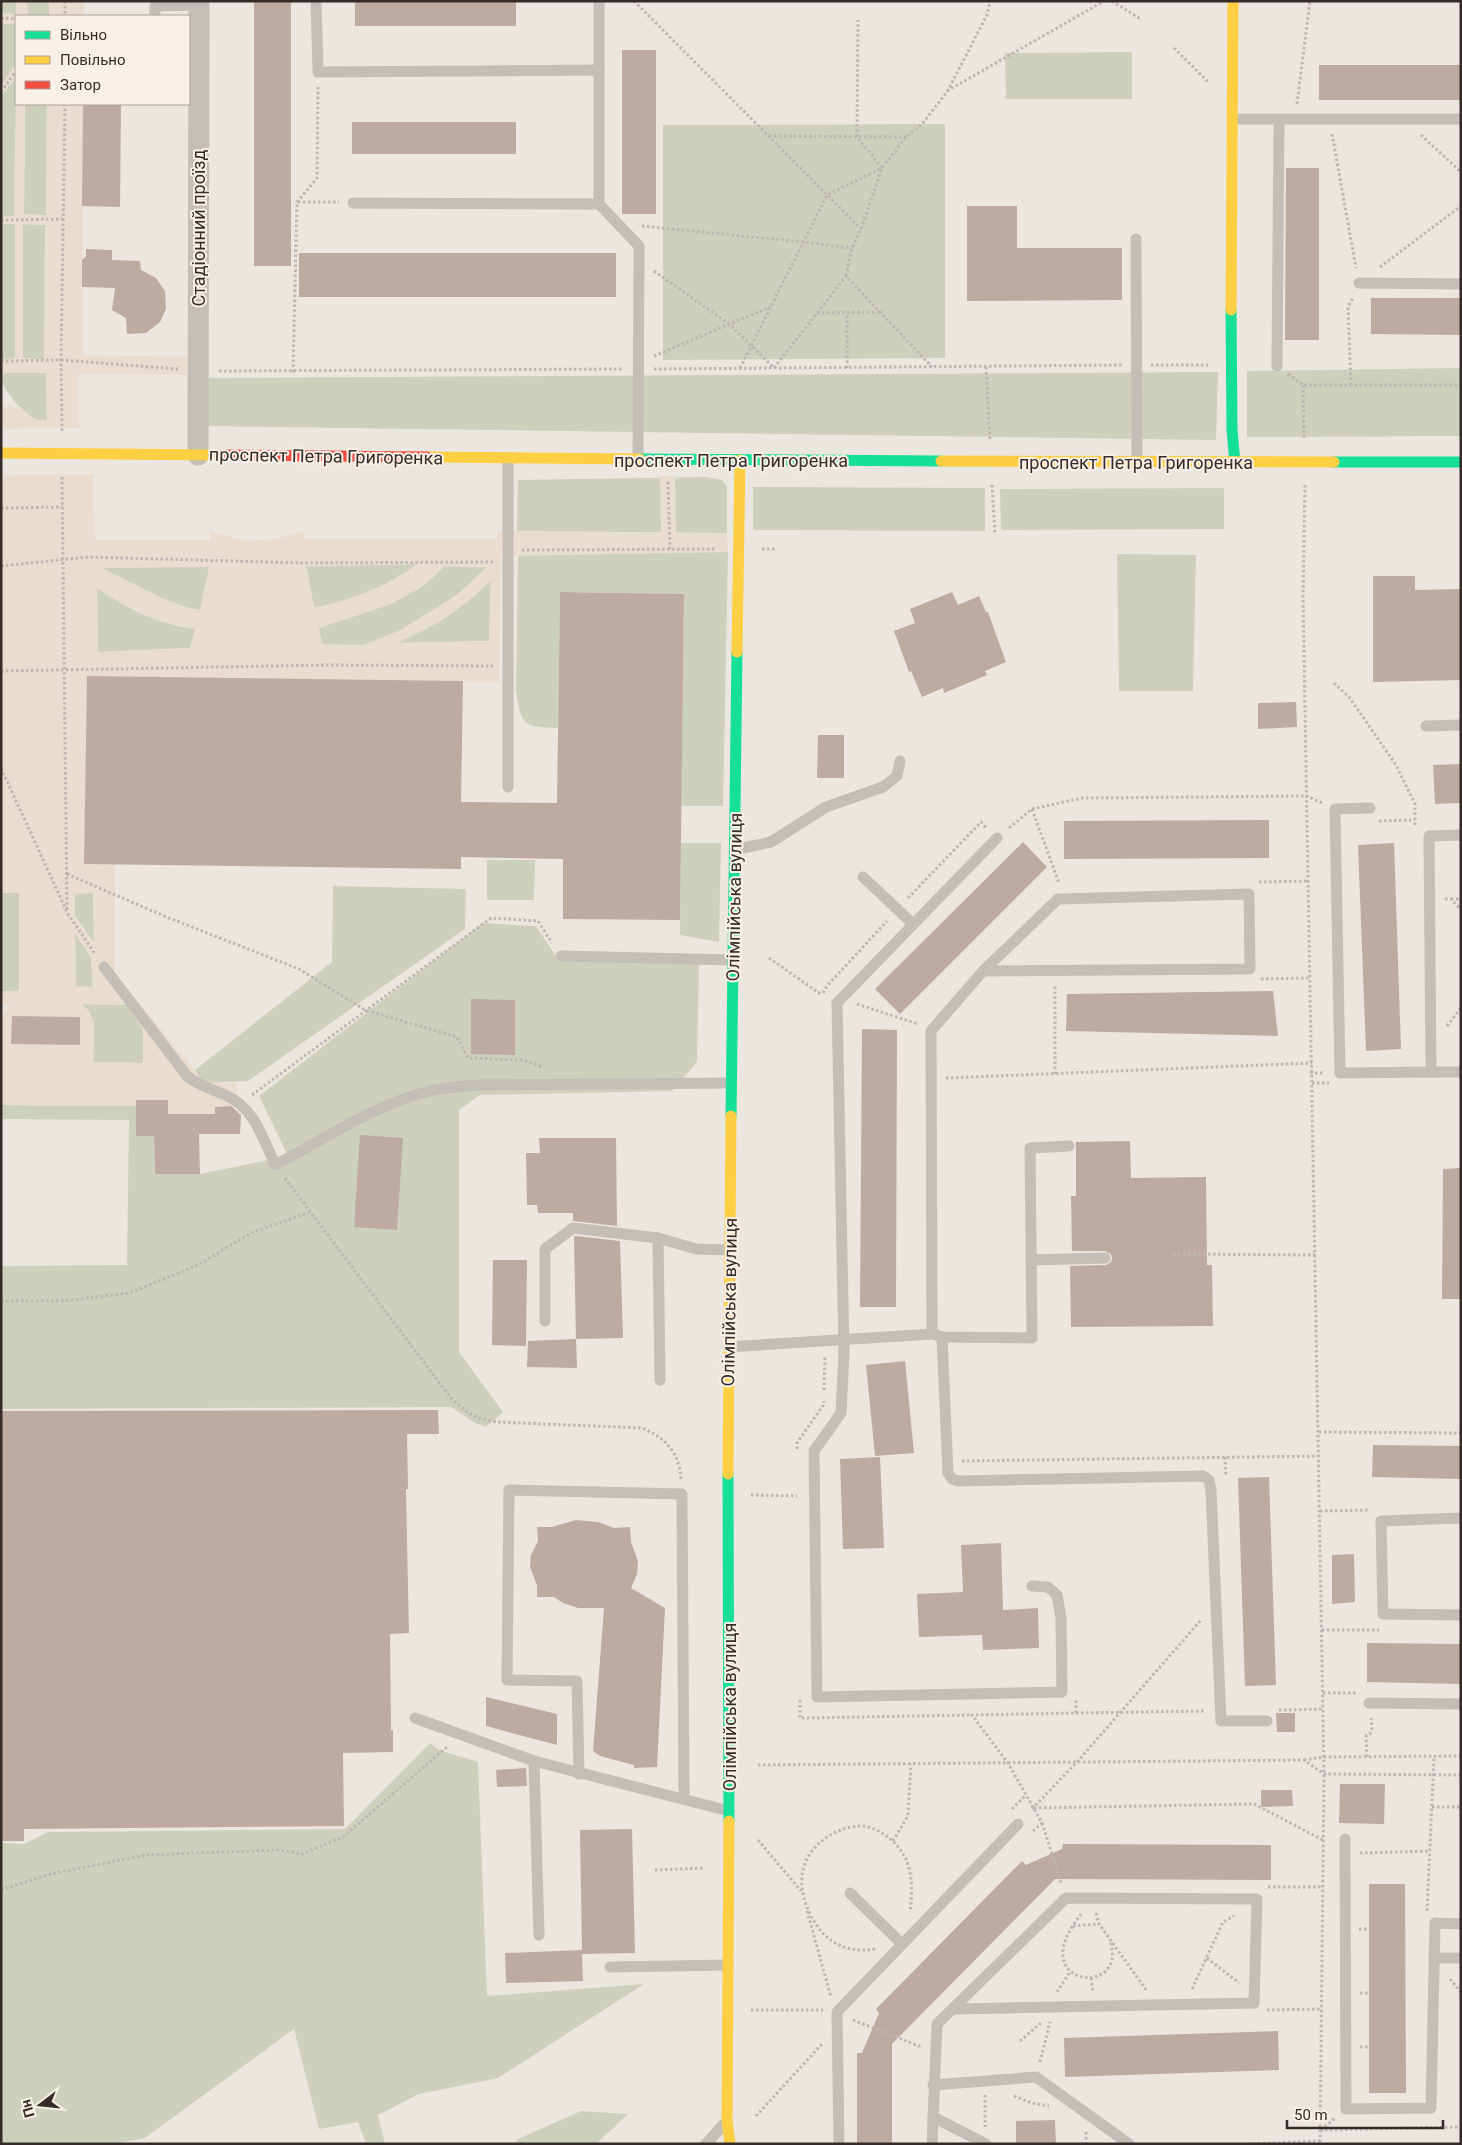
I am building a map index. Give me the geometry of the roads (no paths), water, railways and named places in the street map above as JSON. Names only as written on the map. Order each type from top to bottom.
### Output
[{"type":"street","points":[[1233,1],[1231,365],[1232,430],[1235,463]]},
{"type":"street","name":"Стадіонний проїзд","points":[[198,455],[194,87],[199,3]]},
{"type":"street","name":"проспект Петра Григоренка","points":[[1,453],[740,460],[1235,463],[1461,462]]},
{"type":"street","name":"Олімпійська вулиця","points":[[730,2144],[727,2120],[729,1811],[728,1347],[740,460]]},
{"type":"lane","points":[[316,1],[318,72],[599,70]]},
{"type":"lane","points":[[599,1],[599,204],[639,246],[638,459]]},
{"type":"lane","points":[[155,15],[155,6],[199,3]]},
{"type":"lane","points":[[1218,32],[1233,32]]},
{"type":"lane","points":[[1232,113],[1279,120],[1461,118]]},
{"type":"lane","points":[[1277,366],[1279,120]]},
{"type":"lane","points":[[353,202],[599,204]]},
{"type":"lane","points":[[1136,239],[1137,462]]},
{"type":"lane","points":[[1359,283],[1461,284]]},
{"type":"lane","points":[[508,458],[508,787]]},
{"type":"lane","points":[[1426,726],[1461,725]]},
{"type":"lane","points":[[734,850],[771,842],[826,806],[883,787],[897,776],[900,760]]},
{"type":"lane","points":[[1370,808],[1335,809],[1340,1073],[1461,1072]]},
{"type":"lane","points":[[1431,1072],[1429,836],[1461,835]]},
{"type":"lane","points":[[997,838],[837,1003],[844,1353],[841,1412],[814,1451],[817,1697],[1062,1692],[1058,1595],[1048,1587],[1032,1586]]},
{"type":"lane","points":[[863,877],[913,924]]},
{"type":"lane","points":[[983,971],[1250,969],[1249,894],[1058,898],[983,971],[930,1030],[930,1079],[937,1335],[948,1473],[952,1479],[958,1481],[1202,1476],[1208,1480],[1211,1490],[1221,1721],[1267,1721]]},
{"type":"lane","points":[[561,956],[733,960]]},
{"type":"lane","points":[[104,967],[187,1076],[202,1086],[226,1095],[250,1112],[276,1165],[378,1110],[416,1095],[450,1088],[480,1085],[731,1083]]},
{"type":"lane","points":[[728,1347],[937,1335],[1032,1338],[1030,1148],[1069,1146]]},
{"type":"lane","points":[[545,1322],[545,1249],[573,1228],[658,1238],[696,1249],[729,1250]]},
{"type":"lane","points":[[658,1238],[660,1380]]},
{"type":"lane","points":[[1031,1260],[1105,1258]]},
{"type":"lane","points":[[579,1774],[577,1681],[508,1680],[509,1490],[682,1494],[684,1799]]},
{"type":"lane","points":[[1461,1518],[1381,1521],[1383,1614],[1461,1616]]},
{"type":"lane","points":[[1369,1703],[1461,1704]]},
{"type":"lane","points":[[415,1718],[534,1761],[729,1811]]},
{"type":"lane","points":[[534,1761],[539,1935]]},
{"type":"lane","points":[[839,2144],[837,2012],[1018,1824]]},
{"type":"lane","points":[[1344,1839],[1346,2109],[1431,2108],[1435,1924],[1461,1924]]},
{"type":"lane","points":[[850,1893],[902,1944]]},
{"type":"lane","points":[[932,2144],[937,2024],[1066,1898],[1257,1899],[1254,2003],[954,2008]]},
{"type":"lane","points":[[1434,1958],[1461,1958]]},
{"type":"lane","points":[[610,1967],[728,1965]]},
{"type":"lane","points":[[933,2085],[1036,2077],[1129,2144]]},
{"type":"lane","points":[[933,2117],[986,2143]]},
{"type":"lane","points":[[706,2144],[727,2120]]}]
